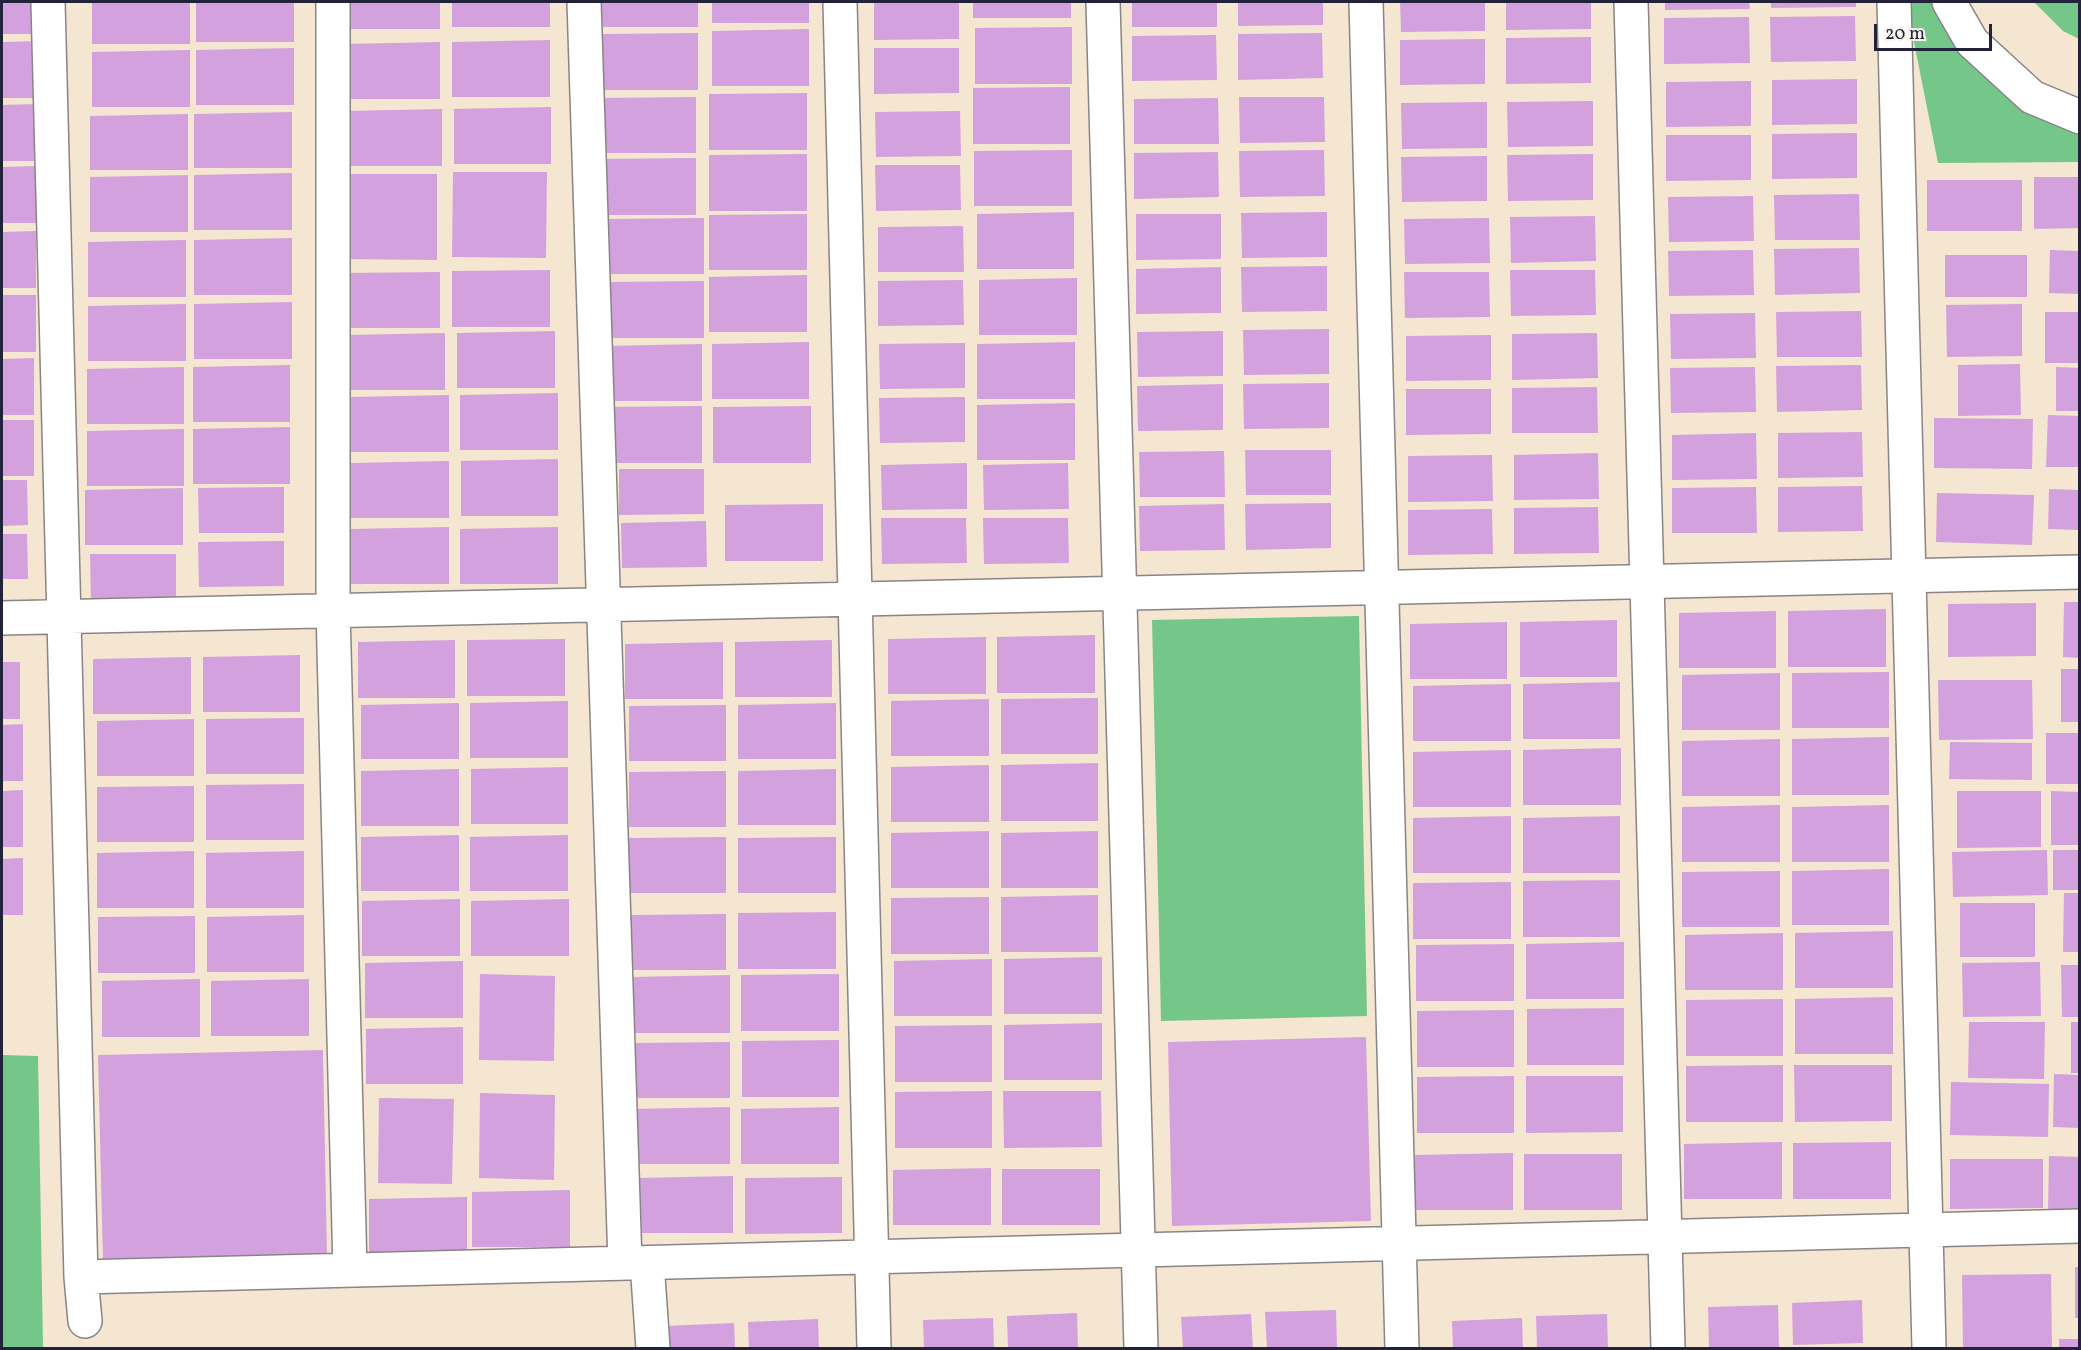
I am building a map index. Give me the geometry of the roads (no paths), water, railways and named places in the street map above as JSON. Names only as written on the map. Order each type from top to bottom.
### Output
[{"type":"street","points":[[48,2],[81,1277],[85,1321]]},
{"type":"street","points":[[333,2],[333,610],[350,1270]]},
{"type":"street","points":[[584,2],[604,604],[636,1263],[652,1348]]},
{"type":"street","points":[[840,2],[874,1348]]},
{"type":"street","points":[[1103,2],[1141,1348]]},
{"type":"street","points":[[1366,2],[1402,1348]]},
{"type":"street","points":[[1631,2],[1668,1348]]},
{"type":"street","points":[[1894,2],[1929,1348]]},
{"type":"street","points":[[1949,2],[1972,42],[2032,97],[2079,117]]},
{"type":"street","points":[[2,618],[2079,572]]},
{"type":"street","points":[[81,1277],[2079,1227]]}]
